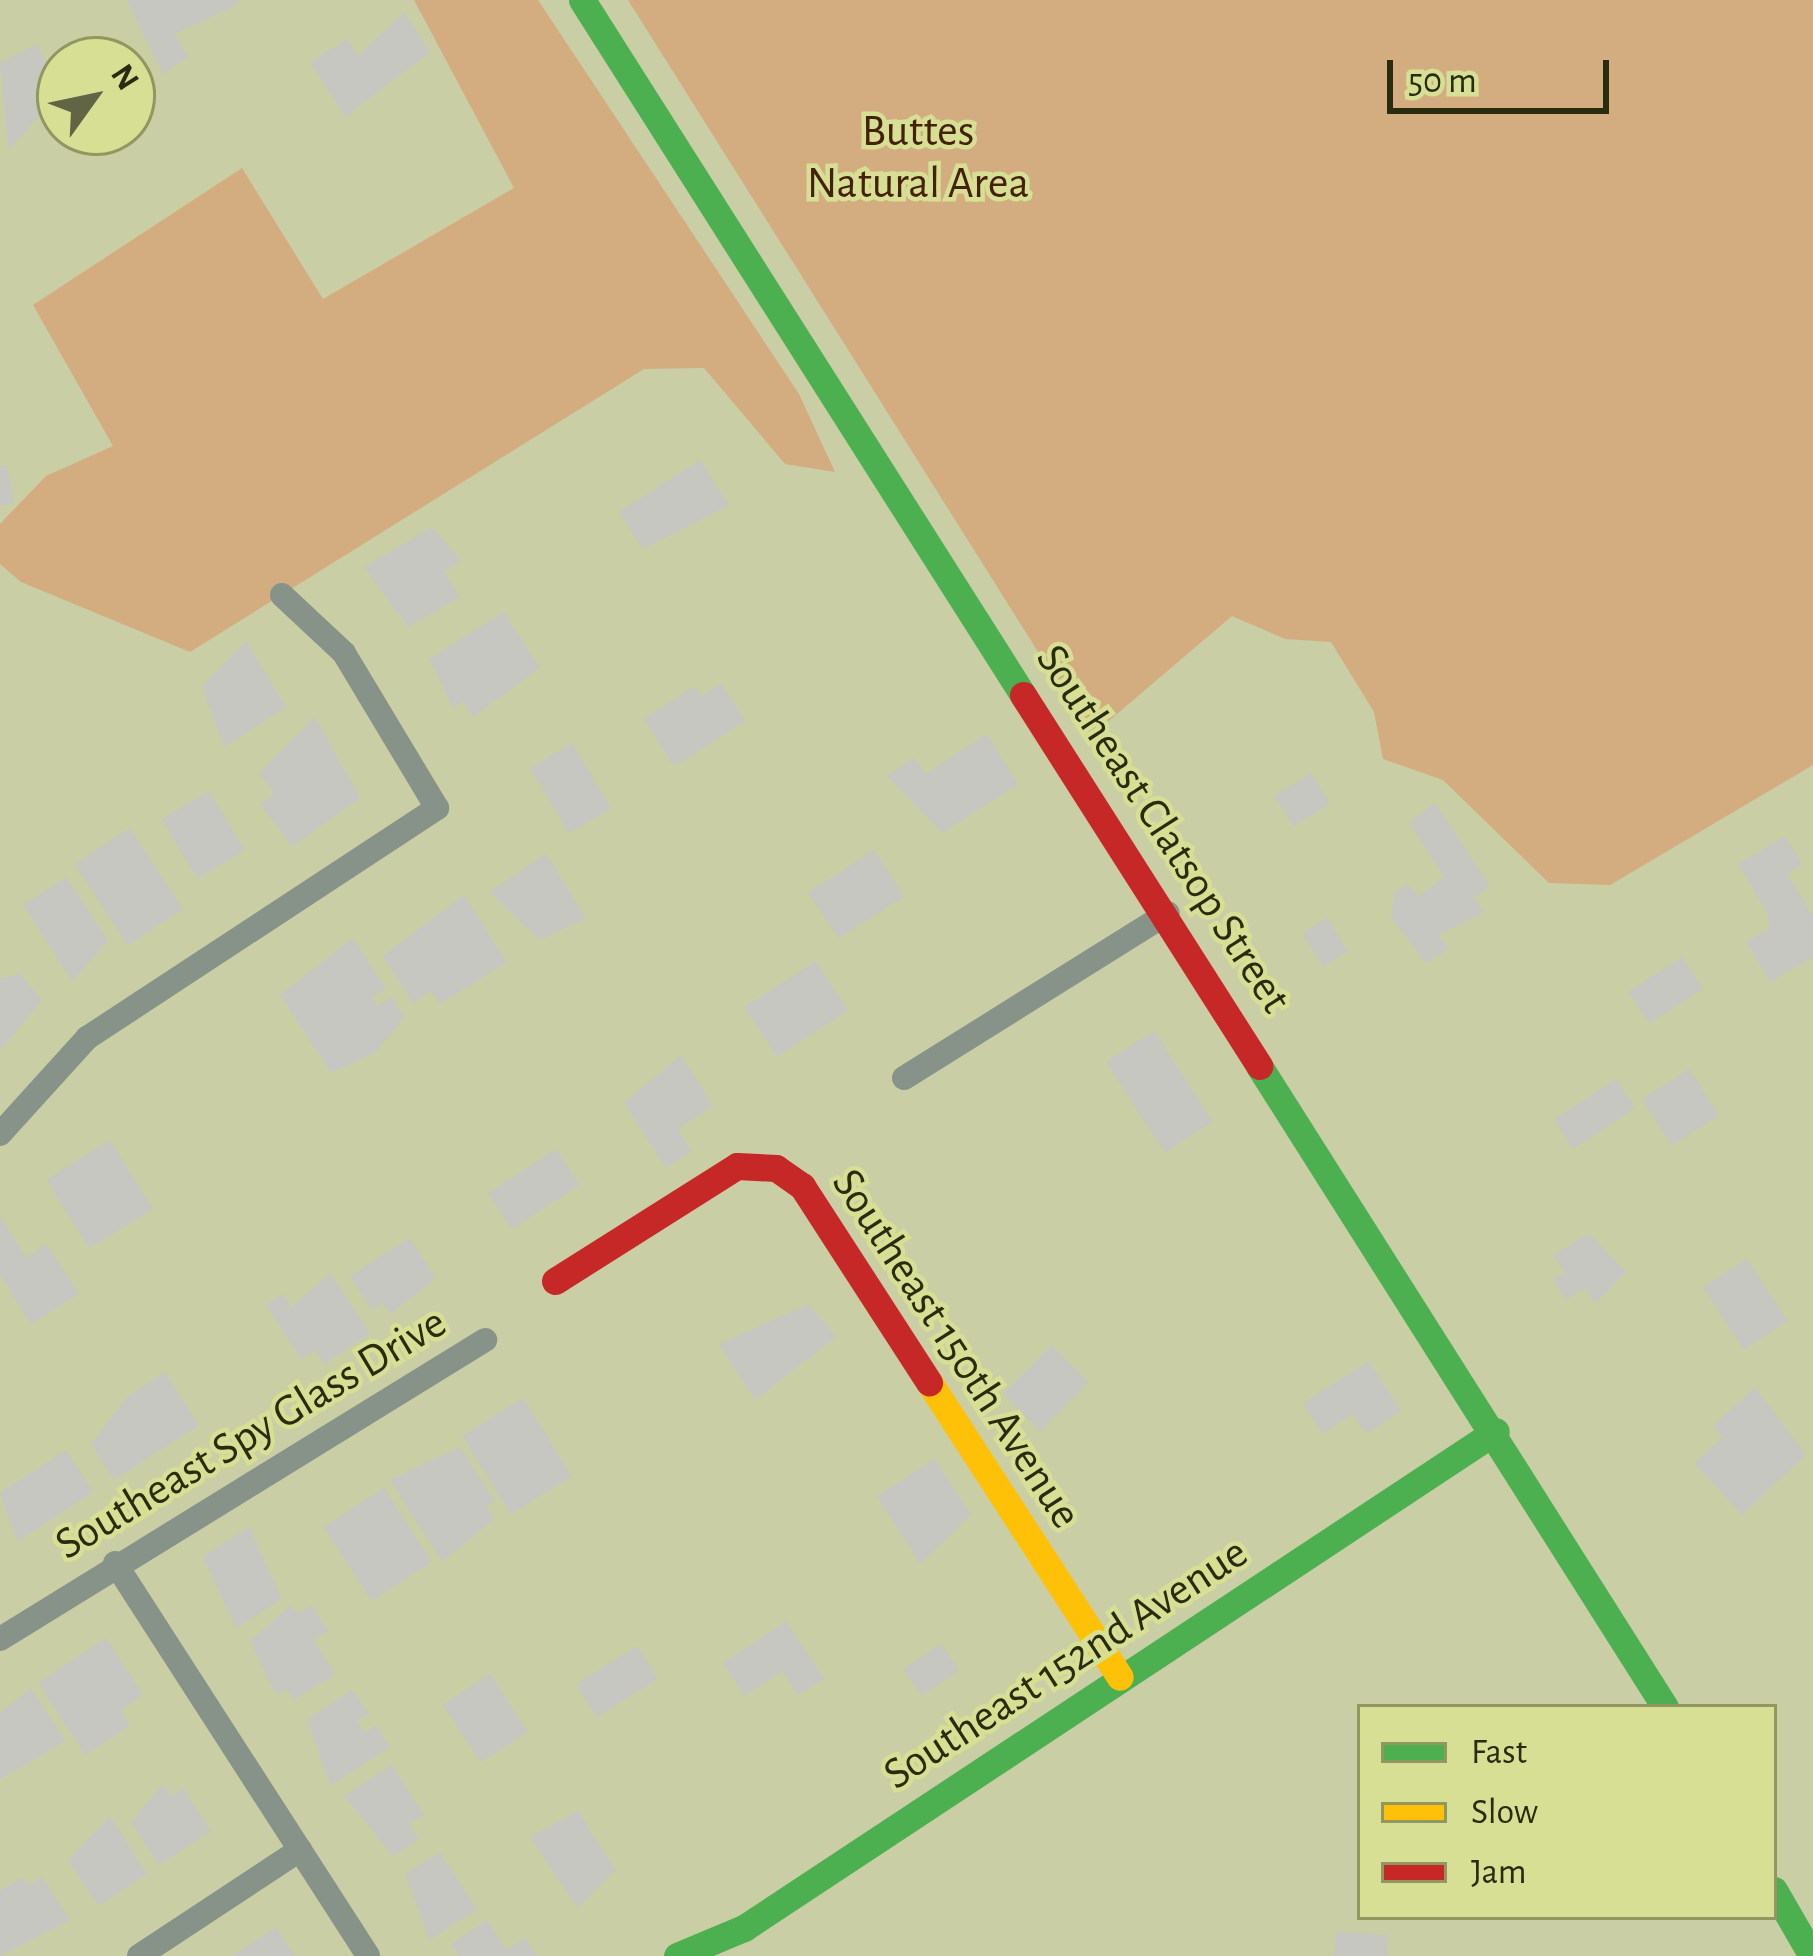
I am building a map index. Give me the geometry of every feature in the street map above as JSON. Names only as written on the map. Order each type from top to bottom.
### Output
[{"type":"street","name":"Southeast Clatsop Street","points":[[582,0],[1168,913],[1663,1704]]},
{"type":"street","points":[[0,1134],[87,1038],[437,808],[344,653],[282,595]]},
{"type":"street","points":[[904,1078],[1168,913]]},
{"type":"street","name":"Southeast 150th Avenue","points":[[555,1281],[737,1166],[776,1168],[802,1186],[1120,1677]]},
{"type":"street","name":"Southeast Spy Glass Drive","points":[[0,1639],[485,1340]]},
{"type":"street","name":"Southeast 152nd Avenue","points":[[677,1956],[744,1928],[1496,1432]]},
{"type":"street","points":[[115,1564],[368,1956]]},
{"type":"street","points":[[139,1956],[300,1850]]},
{"type":"street","points":[[1777,1895],[1812,1956]]},
{"type":"green space","points":[[414,0],[538,0],[799,394],[835,472],[785,464],[704,368],[644,369],[190,652],[21,582],[0,564],[0,524],[46,476],[113,446],[33,305],[242,168],[323,299],[514,188]]},
{"type":"green space","name":"Buttes Natural Area","points":[[628,0],[1813,0],[1813,765],[1610,885],[1549,883],[1443,780],[1383,759],[1374,712],[1331,642],[1285,639],[1232,616],[1091,736]]},
{"type":"building","points":[[127,0],[236,0],[239,4],[174,34],[188,57],[163,74],[156,60],[156,36],[145,36]]},
{"type":"building","points":[[404,12],[430,52],[345,117],[310,62],[347,39],[358,56]]},
{"type":"building","points":[[36,45],[36,120],[9,150],[0,63]]},
{"type":"building","points":[[700,460],[729,505],[643,549],[619,512]]},
{"type":"building","points":[[7,465],[14,503],[0,506],[0,466]]},
{"type":"building","points":[[432,527],[461,561],[444,571],[460,597],[408,627],[364,567]]},
{"type":"building","points":[[504,612],[540,668],[473,717],[463,701],[453,708],[429,659]]},
{"type":"building","points":[[246,641],[286,707],[224,747],[202,687]]},
{"type":"building","points":[[721,683],[745,721],[674,767],[644,719],[694,686],[701,696]]},
{"type":"building","points":[[315,717],[360,798],[292,847],[260,803],[274,794],[259,773]]},
{"type":"building","points":[[987,734],[1018,784],[942,833],[887,776],[914,758],[925,774]]},
{"type":"building","points":[[572,743],[611,808],[569,833],[530,768]]},
{"type":"building","points":[[1311,773],[1330,804],[1294,826],[1275,796]]},
{"type":"building","points":[[209,791],[245,850],[197,878],[162,819]]},
{"type":"building","points":[[1435,803],[1490,886],[1474,898],[1484,912],[1438,935],[1449,949],[1426,963],[1391,917],[1394,894],[1408,883],[1418,897],[1444,877],[1409,822]]},
{"type":"building","points":[[130,828],[183,909],[127,945],[75,864]]},
{"type":"building","points":[[1785,836],[1802,864],[1787,874],[1813,917],[1813,957],[1770,982],[1746,942],[1770,928],[1767,912],[1738,864]]},
{"type":"building","points":[[874,850],[904,896],[839,939],[809,892]]},
{"type":"building","points":[[546,854],[586,918],[540,940],[489,892]]},
{"type":"building","points":[[66,877],[108,941],[72,981],[23,905]]},
{"type":"building","points":[[464,895],[507,962],[440,1004],[431,991],[413,1003],[383,956]]},
{"type":"building","points":[[1327,918],[1348,951],[1323,966],[1302,933]]},
{"type":"building","points":[[353,938],[386,989],[372,997],[378,1006],[391,997],[404,1017],[376,1052],[331,1073],[280,995]]},
{"type":"building","points":[[1682,957],[1703,989],[1649,1024],[1628,992]]},
{"type":"building","points":[[816,961],[848,1010],[777,1057],[745,1007]]},
{"type":"building","points":[[20,974],[42,1000],[0,1050],[0,978]]},
{"type":"building","points":[[1154,1031],[1213,1122],[1165,1153],[1106,1062]]},
{"type":"building","points":[[681,1055],[713,1106],[678,1129],[692,1151],[666,1168],[624,1103]]},
{"type":"building","points":[[1689,1069],[1719,1115],[1672,1146],[1642,1099]]},
{"type":"building","points":[[1616,1079],[1635,1108],[1573,1149],[1554,1119]]},
{"type":"building","points":[[110,1140],[153,1209],[89,1248],[46,1180]]},
{"type":"building","points":[[556,1149],[579,1185],[511,1229],[488,1193]]},
{"type":"building","points":[[0,1216],[26,1258],[47,1244],[79,1294],[31,1324],[0,1275]]},
{"type":"building","points":[[1589,1233],[1626,1272],[1595,1304],[1585,1288],[1566,1300],[1553,1279],[1565,1272],[1554,1255]]},
{"type":"building","points":[[409,1238],[436,1278],[390,1314],[383,1303],[372,1310],[350,1276]]},
{"type":"building","points":[[1747,1259],[1787,1321],[1744,1349],[1703,1287]]},
{"type":"building","points":[[331,1273],[370,1334],[324,1364],[315,1350],[301,1359],[266,1305],[283,1294],[291,1307]]},
{"type":"building","points":[[809,1304],[836,1337],[755,1400],[719,1344]]},
{"type":"building","points":[[1052,1345],[1089,1382],[1040,1431],[1003,1394]]},
{"type":"building","points":[[1369,1361],[1401,1411],[1366,1434],[1353,1414],[1322,1434],[1303,1403]]},
{"type":"building","points":[[165,1372],[199,1425],[114,1480],[91,1444],[128,1396]]},
{"type":"building","points":[[1755,1387],[1806,1455],[1742,1515],[1694,1463],[1723,1437],[1713,1426]]},
{"type":"building","points":[[523,1398],[572,1476],[511,1514],[462,1436]]},
{"type":"building","points":[[460,1447],[495,1501],[486,1506],[494,1519],[442,1562],[390,1480]]},
{"type":"building","points":[[66,1450],[93,1492],[17,1542],[0,1493]]},
{"type":"building","points":[[935,1459],[971,1515],[920,1564],[877,1496]]},
{"type":"building","points":[[384,1488],[432,1562],[372,1601],[324,1527]]},
{"type":"building","points":[[249,1527],[282,1599],[236,1628],[203,1557]]},
{"type":"building","points":[[291,1605],[297,1614],[311,1605],[328,1631],[314,1640],[335,1674],[294,1700],[286,1689],[276,1695],[250,1641]]},
{"type":"building","points":[[786,1621],[824,1679],[798,1695],[783,1671],[744,1696],[723,1663]]},
{"type":"building","points":[[106,1638],[143,1695],[120,1710],[130,1726],[85,1755],[38,1683]]},
{"type":"building","points":[[941,1644],[959,1671],[922,1696],[904,1669]]},
{"type":"building","points":[[637,1646],[658,1679],[597,1717],[576,1684]]},
{"type":"building","points":[[490,1674],[528,1732],[481,1762],[443,1704]]},
{"type":"building","points":[[31,1688],[65,1741],[0,1779],[0,1713]]},
{"type":"building","points":[[353,1690],[369,1714],[357,1721],[365,1733],[376,1725],[390,1747],[330,1786],[307,1719]]},
{"type":"building","points":[[392,1765],[424,1815],[409,1825],[419,1839],[393,1856],[344,1796]]},
{"type":"building","points":[[163,1784],[171,1796],[183,1788],[211,1831],[159,1865],[131,1822]]},
{"type":"building","points":[[578,1811],[616,1870],[577,1908],[530,1837]]},
{"type":"building","points":[[110,1816],[147,1874],[98,1906],[68,1860]]},
{"type":"building","points":[[440,1852],[477,1909],[430,1940],[405,1874]]},
{"type":"building","points":[[22,1877],[28,1886],[42,1877],[70,1920],[0,1956],[0,1891]]},
{"type":"building","points":[[487,1920],[506,1950],[525,1938],[537,1956],[459,1956],[451,1944]]},
{"type":"building","points":[[276,1927],[295,1956],[232,1956]]},
{"type":"building","points":[[1336,1932],[1388,1935],[1387,1956],[1334,1956]]},
{"type":"traffic: fast","points":[[582,0],[1023,695]]},
{"type":"traffic: fast","points":[[1259,1066],[1663,1704]]},
{"type":"traffic: fast","points":[[677,1956],[744,1928],[1496,1431]]},
{"type":"traffic: fast","points":[[1777,1895],[1812,1956]]},
{"type":"traffic: slow","points":[[929,1382],[1120,1677]]},
{"type":"traffic: jam","points":[[1023,695],[1259,1066]]},
{"type":"traffic: jam","points":[[555,1281],[737,1166],[776,1168],[802,1186],[929,1382]]}]
